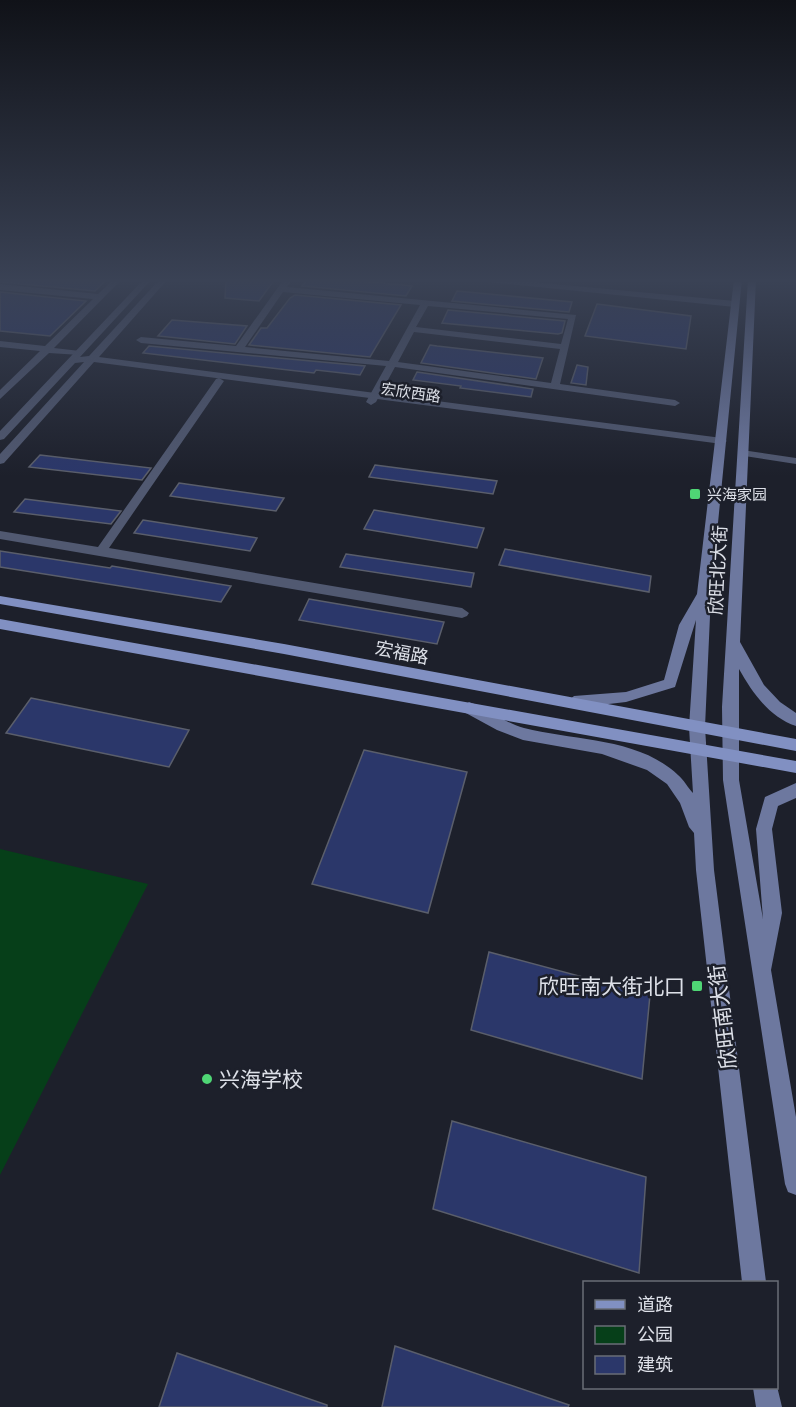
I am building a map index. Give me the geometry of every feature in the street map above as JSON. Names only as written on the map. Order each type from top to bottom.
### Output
[{"type":"main road","name":"欣旺北大街","points":[[698,750],[697,727],[704,594],[732,345]]},
{"type":"main road","name":"欣旺北大街","points":[[730,756],[748,345]]},
{"type":"main road","points":[[568,702],[626,697],[670,683],[686,625],[704,594]]},
{"type":"main road","name":"宏福路","points":[[0,598],[796,745]]},
{"type":"main road","points":[[0,624],[796,767]]},
{"type":"main road","points":[[734,641],[745,670],[760,694],[796,720]]},
{"type":"main road","points":[[469,708],[521,733],[620,751],[660,770],[682,790],[696,819],[705,870]]},
{"type":"main road","name":"欣旺南大街","points":[[698,750],[705,870],[754,1281]]},
{"type":"main road","points":[[730,756],[731,780],[761,977],[796,1184]]},
{"type":"main road","points":[[761,977],[773,913],[764,829],[771,802],[796,790]]},
{"type":"main road","points":[[766,1389],[769,1407]]},
{"type":"street","name":"宏欣西路","points":[[8,345],[48,348],[89,362],[219,381],[373,399]]},
{"type":"street","points":[[0,396],[51,345]]},
{"type":"street","points":[[0,437],[85,345]]},
{"type":"street","points":[[0,461],[105,345]]},
{"type":"street","points":[[199,345],[392,364],[675,403]]},
{"type":"street","points":[[240,348],[242,345]]},
{"type":"street","points":[[373,399],[402,345]]},
{"type":"street","points":[[545,345],[565,347],[555,385]]},
{"type":"street","name":"宏欣西路","points":[[89,362],[722,445]]},
{"type":"street","points":[[101,551],[219,381]]},
{"type":"street","points":[[742,449],[796,453]]},
{"type":"street","points":[[742,449],[796,461]]},
{"type":"street","points":[[0,535],[462,613]]},
{"type":"green space","points":[[0,849],[148,884],[0,1175]]},
{"type":"building","points":[[249,345],[377,345],[370,357]]},
{"type":"building","points":[[430,345],[543,358],[536,379],[421,363]]},
{"type":"building","points":[[652,345],[687,345],[686,349]]},
{"type":"building","points":[[149,346],[365,366],[360,375],[316,370],[314,373],[143,353]]},
{"type":"building","points":[[577,365],[588,367],[586,385],[571,383]]},
{"type":"building","points":[[417,372],[533,389],[531,397],[460,388],[461,386],[413,380]]},
{"type":"building","points":[[40,455],[151,468],[142,480],[29,467]]},
{"type":"building","points":[[375,465],[497,481],[493,494],[369,477]]},
{"type":"building","points":[[179,483],[284,498],[276,511],[170,496]]},
{"type":"building","points":[[25,499],[121,511],[111,524],[14,512]]},
{"type":"building","points":[[374,510],[484,528],[477,548],[364,529]]},
{"type":"building","points":[[143,520],[257,538],[250,551],[134,533]]},
{"type":"building","points":[[505,549],[651,576],[649,592],[499,565]]},
{"type":"building","points":[[0,551],[110,568],[112,566],[231,586],[221,602],[0,567]]},
{"type":"building","points":[[346,554],[474,573],[471,587],[340,567]]},
{"type":"building","points":[[309,599],[444,622],[437,644],[299,620]]},
{"type":"building","points":[[31,698],[189,730],[169,767],[6,733]]},
{"type":"building","points":[[364,750],[467,772],[428,913],[312,884]]},
{"type":"building","points":[[489,952],[650,995],[642,1079],[471,1030]]},
{"type":"building","points":[[452,1121],[646,1177],[639,1273],[433,1209]]},
{"type":"building","points":[[395,1346],[569,1405],[568,1407],[382,1407]]},
{"type":"building","points":[[177,1353],[327,1405],[327,1407],[159,1407]]},
{"type":"place","name":"兴海家园","points":[[695,494]]},
{"type":"place","name":"欣旺南大街北口","points":[[697,986]]},
{"type":"place","name":"兴海学校","points":[[207,1079]]}]
